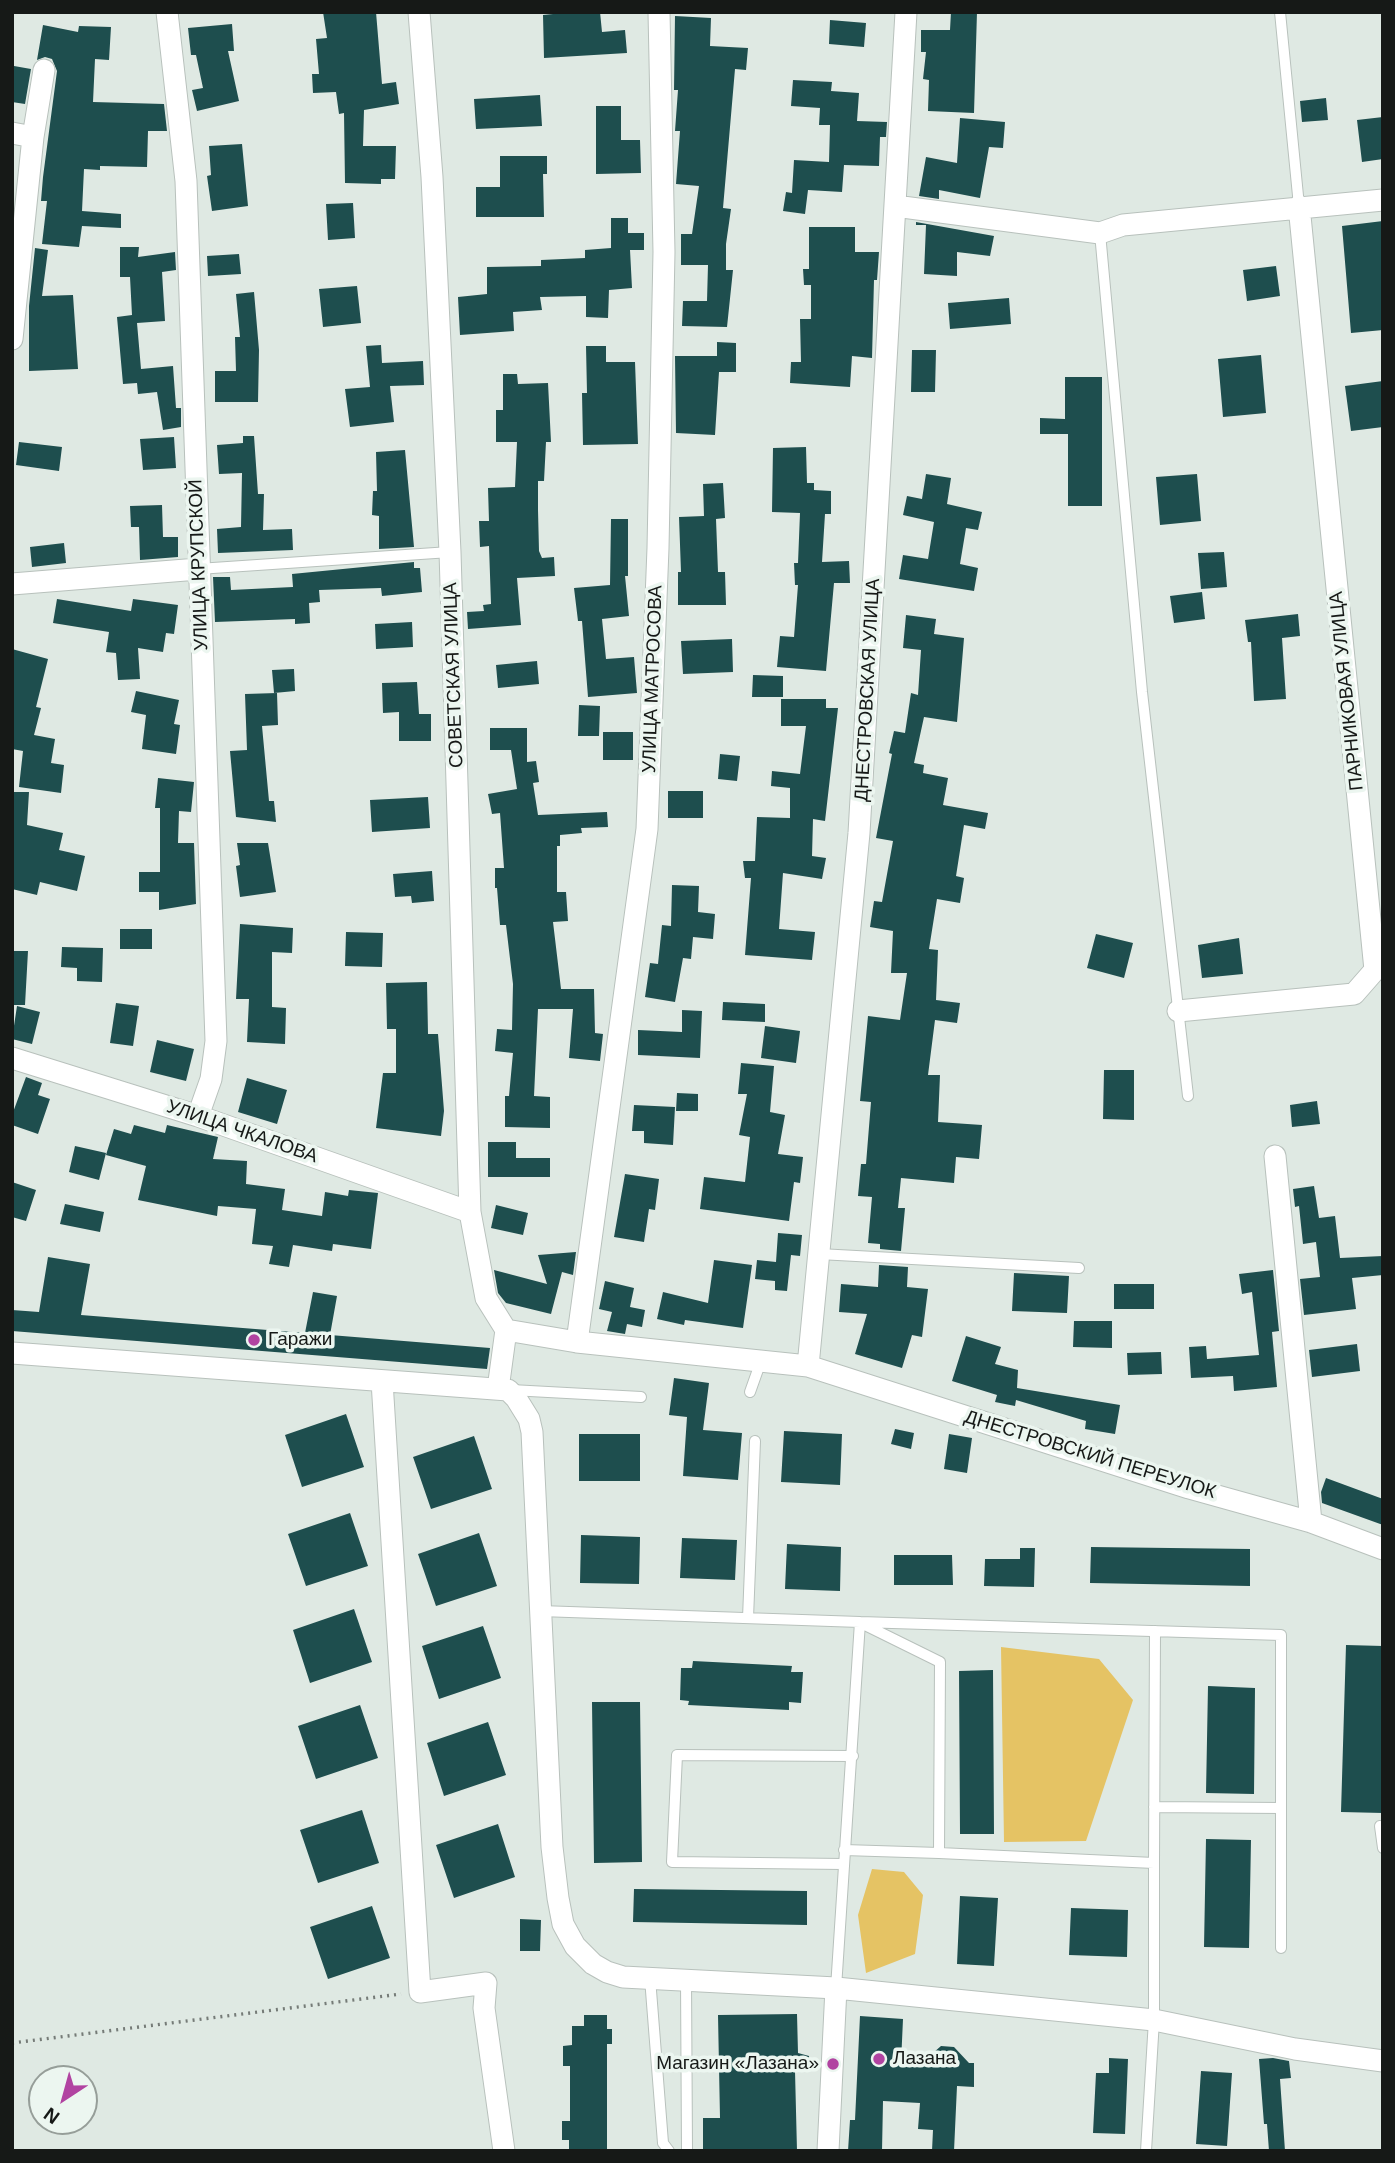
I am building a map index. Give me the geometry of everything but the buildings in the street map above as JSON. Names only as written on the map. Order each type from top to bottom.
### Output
[{"type":"street","name":"УЛИЦА КРУПСКОЙ","points":[[167,12],[186,181],[216,1041],[211,1079],[198,1116]]},
{"type":"street","name":"СОВЕТСКАЯ УЛИЦА","points":[[419,12],[432,177],[450,552],[471,1212],[486,1298],[506,1330]]},
{"type":"street","name":"УЛИЦА МАТРОСОВА","points":[[577,1342],[647,830],[658,548],[664,251],[659,12]]},
{"type":"street","name":"ДНЕСТРОВСКАЯ УЛИЦА","points":[[807,1366],[859,832],[906,12]]},
{"type":"street","points":[[12,339],[22,135],[44,70]]},
{"type":"street","points":[[895,206],[1100,233],[1124,225],[1383,200]]},
{"type":"street","name":"ПАРНИКОВАЯ УЛИЦА","points":[[1178,1011],[1354,994],[1375,970],[1299,206]]},
{"type":"street","points":[[12,584],[198,569]]},
{"type":"street","name":"УЛИЦА ЧКАЛОВА","points":[[12,1058],[198,1116],[471,1212]]},
{"type":"street","points":[[1275,1156],[1311,1522]]},
{"type":"street","points":[[503,1390],[506,1330]]},
{"type":"street","name":"ДНЕСТРОВСКИЙ ПЕРЕУЛОК","points":[[506,1330],[577,1342],[807,1366],[1189,1488],[1311,1522],[1383,1549]]},
{"type":"street","points":[[12,1353],[503,1390],[523,1406],[532,1432],[552,1847],[563,1924],[575,1946],[593,1964],[623,1977],[686,1978],[836,1988],[1154,2020],[1295,2049],[1383,2061]]},
{"type":"street","points":[[382,1381],[420,1992],[486,1983],[484,2008],[504,2151]]},
{"type":"street","points":[[828,2151],[836,1988]]},
{"type":"lane","points":[[1280,12],[1299,206]]},
{"type":"lane","points":[[1100,233],[1140,678],[1188,1096]]},
{"type":"lane","points":[[198,569],[450,552]]},
{"type":"lane","points":[[819,1254],[1079,1268]]},
{"type":"lane","points":[[750,1392],[761,1361]]},
{"type":"lane","points":[[503,1390],[641,1397]]},
{"type":"lane","points":[[748,1618],[755,1441]]},
{"type":"lane","points":[[540,1611],[1281,1634],[1281,1948]]},
{"type":"lane","points":[[836,1988],[860,1622]]},
{"type":"lane","points":[[860,1622],[940,1662],[939,1853]]},
{"type":"lane","points":[[1146,2151],[1154,2020],[1155,1631]]},
{"type":"lane","points":[[843,1864],[672,1862],[677,1755],[853,1756]]},
{"type":"lane","points":[[1154,1807],[1281,1808]]},
{"type":"lane","points":[[1380,1826],[1383,1848]]},
{"type":"lane","points":[[844,1850],[1154,1863]]},
{"type":"lane","points":[[650,1978],[663,2143],[669,2151]]},
{"type":"lane","points":[[686,1978],[687,2151]]},
{"type":"path","points":[[12,2043],[420,1992]]},
{"type":"shaded area","points":[[1001,1647],[1099,1659],[1133,1700],[1086,1841],[1004,1842]]},
{"type":"shaded area","points":[[872,1869],[904,1872],[923,1895],[915,1954],[866,1973],[858,1915]]},
{"type":"place","name":"Гаражи","points":[[254,1340]]},
{"type":"place","name":"Лазана","points":[[879,2059]]},
{"type":"place","name":"Магазин «Лазана»","points":[[833,2064]]}]
